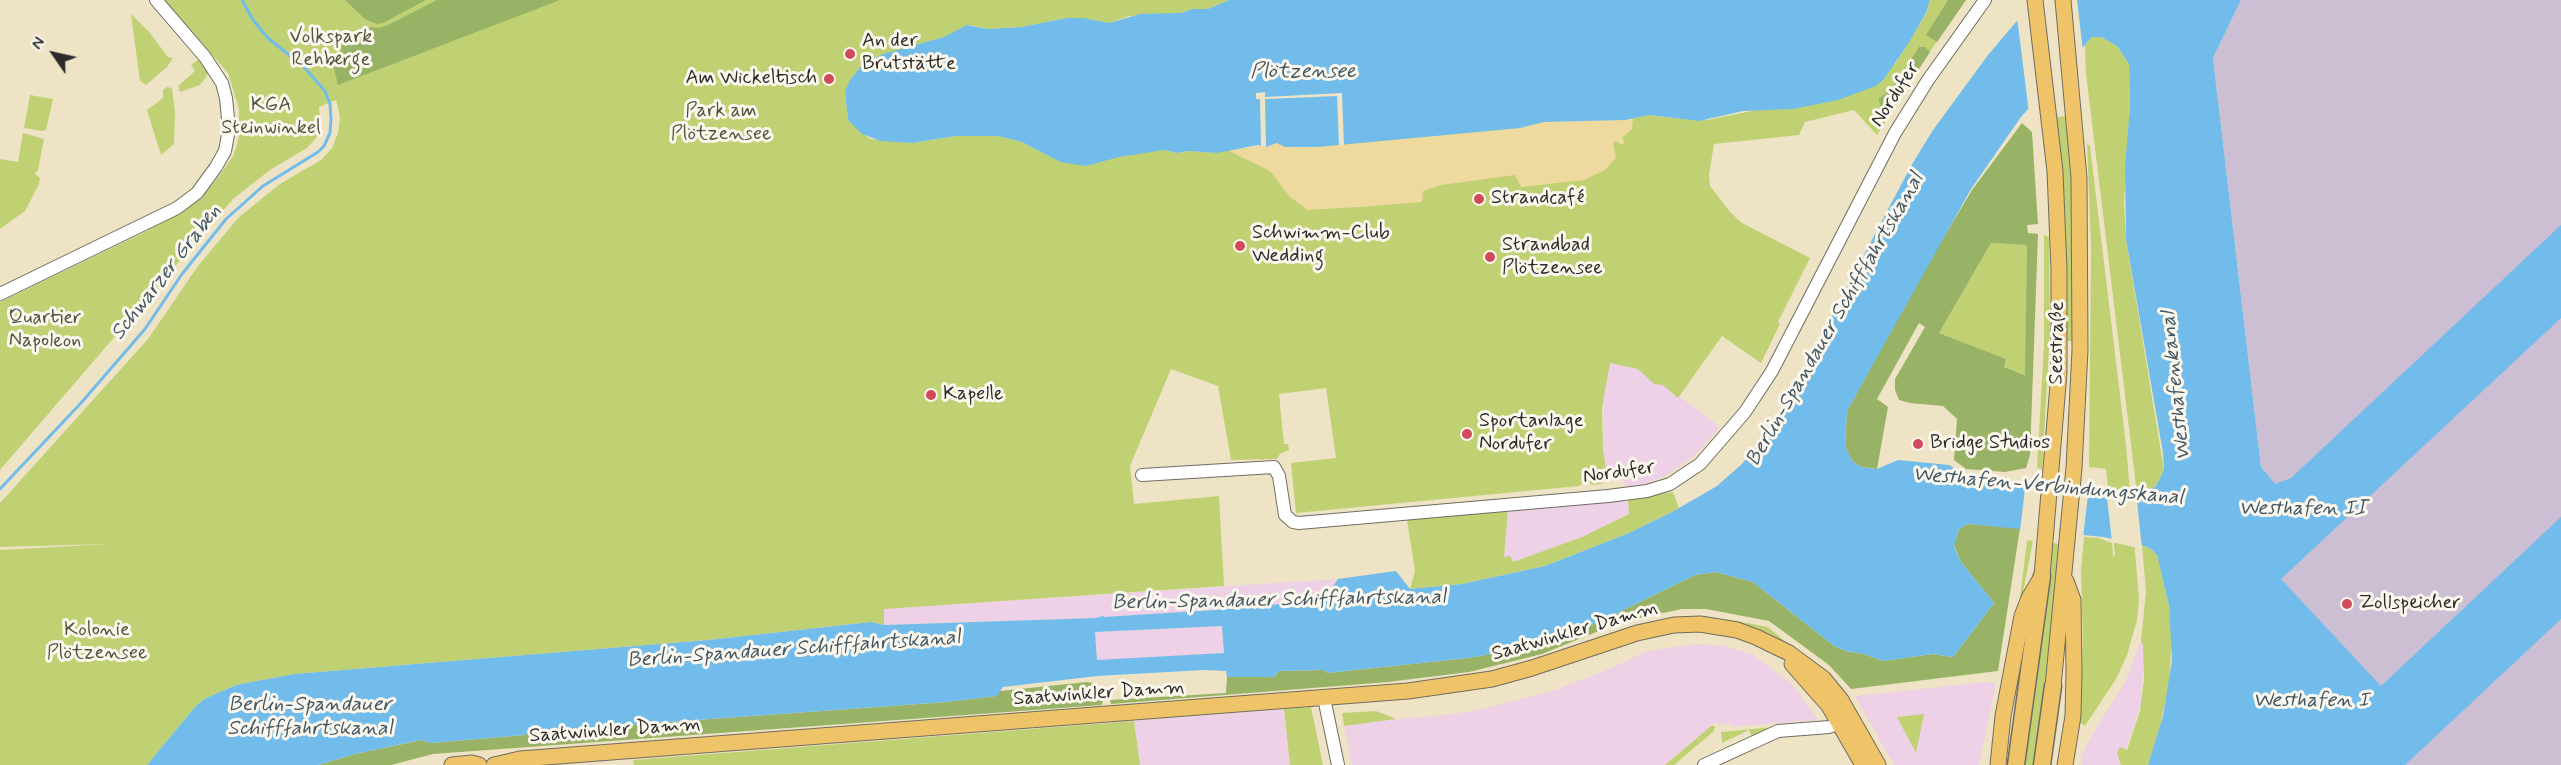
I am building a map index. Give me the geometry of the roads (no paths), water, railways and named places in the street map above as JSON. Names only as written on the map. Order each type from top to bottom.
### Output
[{"type":"highway","points":[[2016,765],[2042,576]]},
{"type":"highway","points":[[2042,765],[2054,686]]},
{"type":"main road","name":"Seestraße","points":[[2035,0],[2055,171],[2059,270],[2059,373],[2042,576]]},
{"type":"main road","name":"Seestraße","points":[[2054,686],[2074,468],[2080,350],[2079,178],[2062,0]]},
{"type":"main road","points":[[1998,765],[2003,716],[2022,616],[2042,576]]},
{"type":"main road","points":[[2064,579],[2073,600],[2074,672],[2073,716],[2065,765]]},
{"type":"main road","name":"Saatwinkler Damm","points":[[494,765],[520,759],[1324,698],[1472,683],[1532,668],[1637,633],[1663,627],[1700,624],[1752,640],[1780,654],[1846,720],[1878,765]]},
{"type":"main road","name":"Saatwinkler Damm","points":[[1846,720],[1863,765]]},
{"type":"main road","points":[[452,765],[472,763],[480,765]]},
{"type":"street","points":[[0,294],[177,208],[197,193],[225,151],[229,129],[226,98],[222,84],[205,57],[156,0]]},
{"type":"street","name":"Nordufer","points":[[1142,474],[1274,467],[1279,476],[1285,515],[1293,522],[1299,523],[1608,496],[1647,491],[1670,484],[1700,464],[1745,412],[1772,371],[1894,132],[1984,0]]},
{"type":"street","points":[[1324,698],[1338,765]]},
{"type":"street","points":[[1704,765],[1778,731],[1825,727],[1846,720]]},
{"type":"water","name":"Plötzensee","points":[[1229,0],[1930,0],[1926,13],[1908,44],[1884,79],[1876,86],[1838,100],[1793,109],[1743,111],[1699,121],[1649,115],[1625,120],[1544,122],[1520,128],[1317,147],[1285,147],[1277,143],[1266,147],[1258,145],[1217,153],[1188,151],[1177,153],[1164,150],[1119,157],[1086,166],[1060,162],[1022,142],[998,136],[956,136],[912,143],[881,141],[862,134],[848,120],[845,92],[850,80],[863,64],[883,54],[944,37],[967,25],[988,29],[1021,27],[1067,18],[1083,18],[1109,23],[1140,14],[1181,13],[1192,9],[1208,9]]},
{"type":"water","points":[[2054,0],[2241,0],[2213,58],[2261,467],[2275,484],[2291,478],[2561,225],[2561,318],[2281,579],[2381,686],[2561,517],[2561,619],[2405,765],[2148,765],[2163,716],[2172,660],[2169,606],[2157,555],[2142,545],[2103,537],[1968,524],[1959,529],[1954,546],[1961,562],[1994,603],[1953,657],[1932,654],[1883,661],[1864,654],[1846,651],[1834,646],[1753,582],[1716,572],[1695,575],[1601,621],[1541,645],[1528,645],[1468,658],[1327,673],[1324,670],[1279,671],[1274,677],[1227,677],[1226,671],[1204,670],[1097,676],[1003,687],[997,696],[946,702],[534,730],[524,735],[430,743],[421,740],[355,754],[318,765],[147,765],[204,699],[236,685],[294,674],[708,640],[871,622],[884,625],[1096,618],[1324,600],[1338,579],[1396,571],[1410,589],[1462,584],[1545,566],[1629,533],[1717,486],[1742,464],[1765,437],[1783,408],[1911,166],[1933,130],[1988,55],[2016,22]],"holes":[[[2092,37],[2101,37],[2117,46],[2129,64],[2130,105],[2125,168],[2126,239],[2163,453],[2164,470],[2156,486],[2141,494],[1968,477],[1949,465],[1898,460],[1877,469],[1861,467],[1852,461],[1845,446],[1847,411],[1971,189],[2021,117]],[[1222,626],[1224,653],[1097,660],[1095,632]]]},
{"type":"waterway","name":"Schwarzer Graben","points":[[0,489],[81,403],[145,329],[182,274],[226,219],[263,186],[324,146],[330,133],[331,119],[330,104],[325,91],[304,67],[268,38],[253,20],[242,0]]},
{"type":"place","name":"An der Brutstätte","points":[[850,54]]},
{"type":"place","name":"Am Wickeltisch","points":[[829,79]]},
{"type":"place","name":"Strandcafé","points":[[1479,199]]},
{"type":"place","name":"Schwimm-Club Wedding","points":[[1240,246]]},
{"type":"place","name":"Strandbad Plötzensee","points":[[1490,257]]},
{"type":"place","name":"Kapelle","points":[[931,395]]},
{"type":"place","name":"Sportanlage Nordufer","points":[[1467,434]]},
{"type":"place","name":"Bridge Studios","points":[[1918,444]]},
{"type":"place","name":"Zollspeicher","points":[[2347,604]]},
{"type":"park label","name":"Volkspark Rehberge","points":[[331,50]]},
{"type":"park label","name":"KGA Steinwinkel","points":[[271,118]]},
{"type":"park label","name":"Park am Plötzensee","points":[[721,124]]},
{"type":"park label","name":"Quartier Napoleon","points":[[45,330]]},
{"type":"park label","name":"Kolonie Plötzensee","points":[[97,642]]},
{"type":"water label","name":"Berlin-Spandauer Schifffahrtskanal","points":[[1836,320]]},
{"type":"water label","name":"Westhafenkanal","points":[[2177,386]]},
{"type":"water label","name":"Westhafen-Verbindungskanal","points":[[2048,487]]},
{"type":"water label","name":"Westhafen II","points":[[2303,510]]},
{"type":"water label","name":"Berlin-Spandauer Schifffahrtskanal","points":[[1279,601]]},
{"type":"water label","name":"Berlin-Spandauer Schifffahrtskanal","points":[[794,650]]},
{"type":"water label","name":"Westhafen I","points":[[2311,702]]},
{"type":"water label","name":"Berlin-Spandauer Schifffahrtskanal","points":[[310,718]]}]
